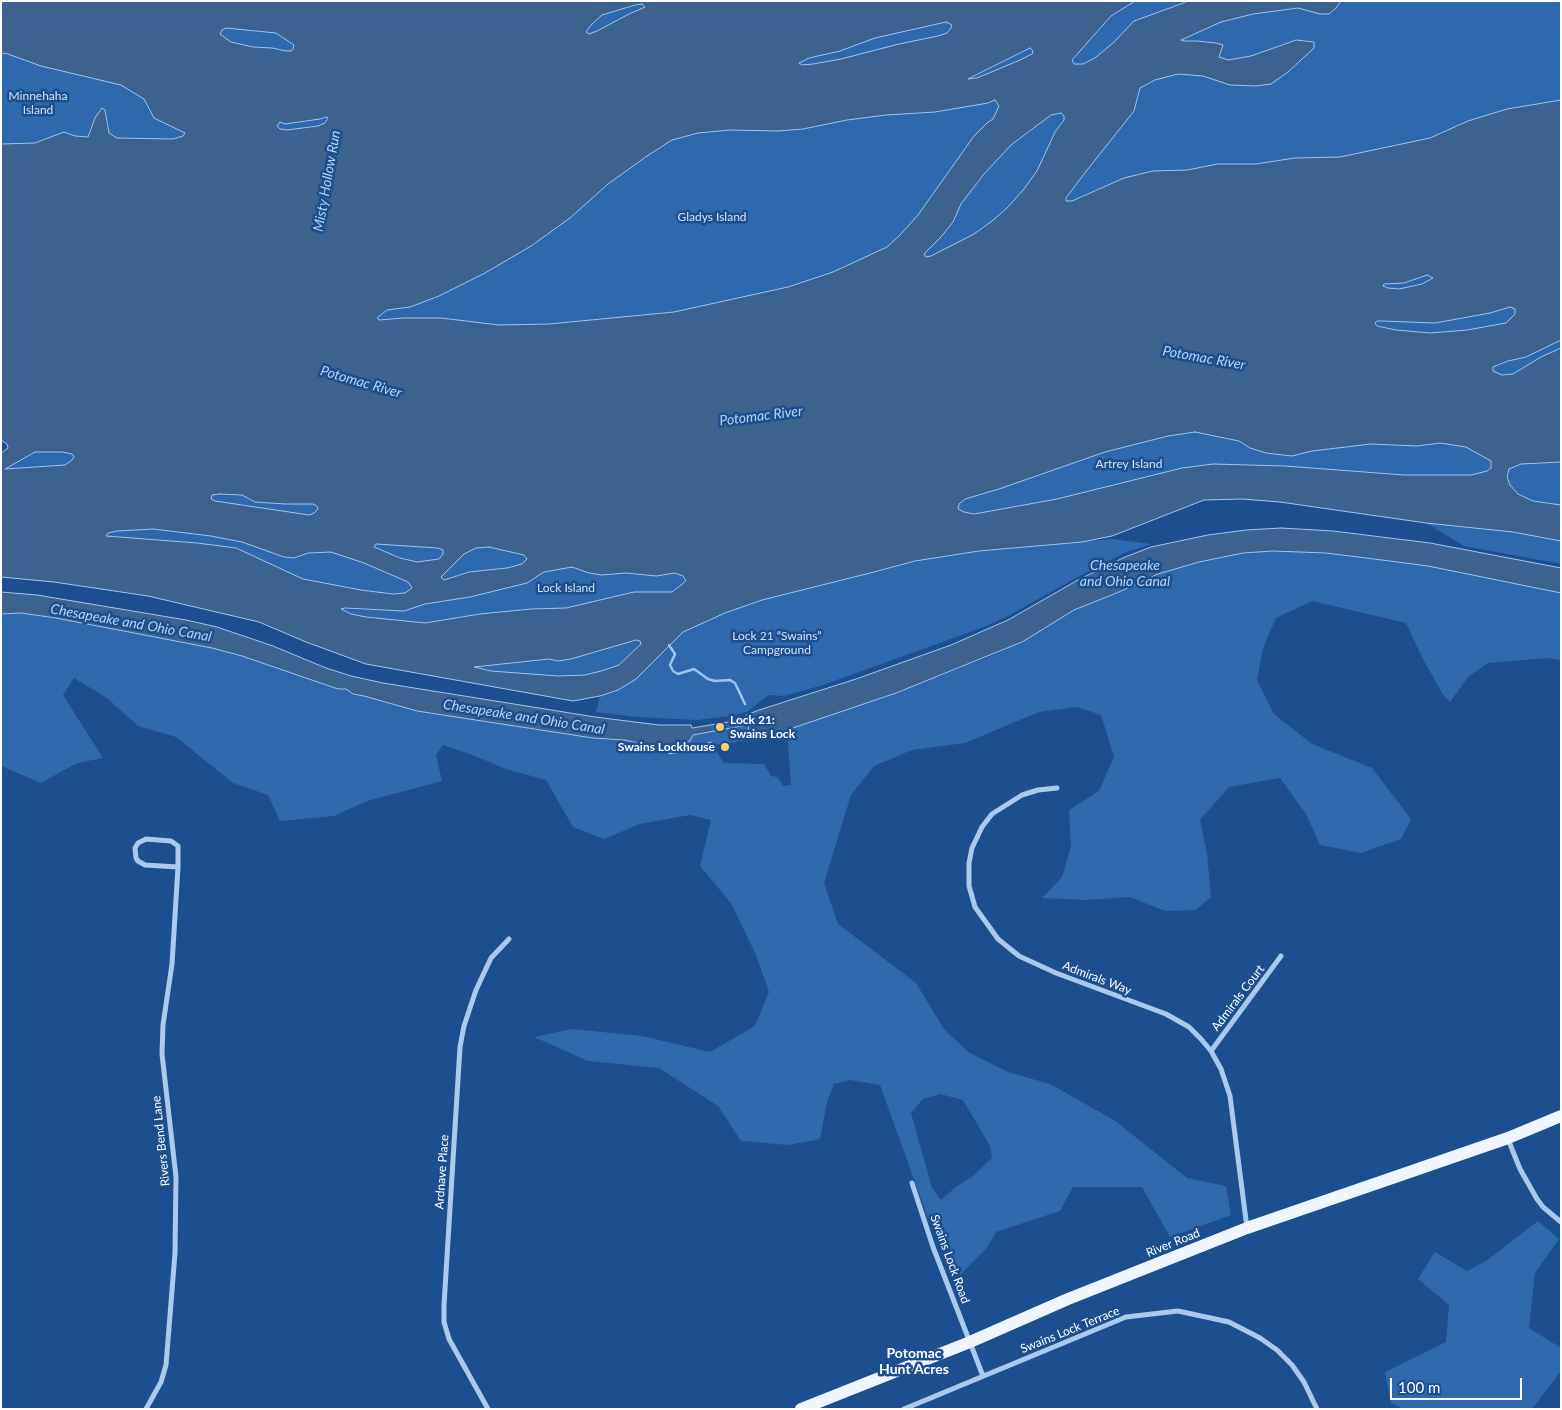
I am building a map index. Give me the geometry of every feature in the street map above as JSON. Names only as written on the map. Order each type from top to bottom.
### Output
[{"type":"main road","name":"River Road","points":[[801,1409],[970,1342],[1068,1299],[1247,1228],[1508,1138],[1561,1116]]},
{"type":"street","name":"Admirals Way","points":[[1057,788],[1038,790],[1022,795],[992,814],[982,827],[972,848],[969,863],[969,886],[975,907],[998,939],[1019,956],[1056,973],[1166,1014],[1189,1027],[1201,1039],[1211,1051],[1221,1069],[1230,1096],[1247,1228]]},
{"type":"street","name":"Rivers Bend Lane","points":[[146,1409],[161,1382],[166,1365],[174,1253],[176,1176],[162,1054],[163,1025],[172,964],[178,867],[178,846],[171,841],[146,839],[135,848],[138,862],[145,865],[178,867]]},
{"type":"street","name":"Ardnave Place","points":[[488,1409],[449,1339],[444,1322],[444,1305],[460,1048],[464,1026],[476,990],[492,958],[510,939]]},
{"type":"street","name":"Admirals Court","points":[[1211,1051],[1281,956]]},
{"type":"street","points":[[1508,1138],[1520,1169],[1537,1199],[1543,1207],[1561,1222]]},
{"type":"street","name":"Swains Lock Road","points":[[912,1183],[933,1247],[970,1342]]},
{"type":"street","name":"Swains Lock Terrace","points":[[904,1409],[1126,1317],[1178,1311],[1230,1322],[1260,1338],[1277,1350],[1292,1365],[1304,1382],[1317,1409]]},
{"type":"street","points":[[970,1342],[983,1376]]},
{"type":"green space","points":[[1135,1],[1189,1],[1134,21],[1095,58],[1083,64],[1074,64],[1072,60],[1111,16]]},
{"type":"green space","points":[[1341,1],[1561,1],[1561,100],[1507,109],[1468,121],[1430,138],[1340,157],[1295,158],[1256,164],[1218,164],[1187,170],[1153,171],[1095,190],[1072,201],[1066,201],[1066,198],[1138,99],[1140,88],[1155,80],[1178,74],[1203,76],[1230,85],[1256,86],[1271,84],[1288,72],[1314,48],[1314,42],[1309,41],[1285,43],[1251,56],[1228,61],[1219,57],[1219,55],[1197,41],[1180,40],[1221,22],[1253,14],[1298,8],[1320,14],[1336,8]]},
{"type":"green space","points":[[642,4],[645,7],[597,32],[589,34],[586,32],[602,15]]},
{"type":"green space","points":[[946,22],[952,25],[951,28],[947,33],[938,36],[841,59],[813,64],[801,65],[799,63],[809,58],[840,51],[875,38]]},
{"type":"green space","points":[[226,28],[276,33],[294,45],[293,49],[286,51],[231,42],[220,34]]},
{"type":"green space","points":[[1030,48],[1033,51],[1032,54],[1020,60],[977,78],[965,80],[986,71]]},
{"type":"green space","name":"Minnehaha Island","points":[[1,53],[41,66],[121,85],[144,99],[149,111],[185,133],[183,136],[173,139],[117,138],[109,133],[105,110],[102,109],[95,118],[89,138],[64,132],[35,143],[1,144]]},
{"type":"green space","name":"Gladys Island","points":[[995,100],[999,106],[993,119],[974,136],[918,215],[900,235],[887,247],[833,272],[788,287],[674,312],[549,324],[499,325],[441,318],[379,320],[377,318],[387,310],[410,307],[608,184],[672,140],[698,133],[730,130],[778,131],[803,129],[847,120],[935,112],[988,103]]},
{"type":"green space","points":[[1061,113],[1064,116],[1064,120],[1055,132],[1038,171],[1007,208],[974,234],[926,257],[924,254],[953,222],[961,204],[984,174],[1011,145],[1051,115]]},
{"type":"green space","points":[[328,118],[325,123],[318,126],[287,130],[280,129],[277,126],[280,122]]},
{"type":"green space","points":[[1427,275],[1433,278],[1423,284],[1399,289],[1383,286],[1383,284],[1404,283]]},
{"type":"green space","points":[[1510,307],[1515,309],[1515,314],[1506,323],[1467,330],[1430,333],[1396,330],[1375,323],[1376,321],[1382,321],[1435,323],[1490,313]]},
{"type":"green space","points":[[1561,340],[1561,348],[1541,357],[1513,374],[1502,375],[1493,371],[1493,367],[1526,357]]},
{"type":"green space","name":"Artrey Island","points":[[1195,432],[1239,441],[1250,448],[1266,453],[1291,456],[1312,451],[1371,444],[1417,446],[1440,443],[1466,446],[1491,461],[1491,468],[1487,471],[1471,475],[1404,475],[1285,466],[1213,464],[1182,468],[1057,499],[974,514],[958,509],[959,504],[965,499],[1105,452],[1168,436]]},
{"type":"green space","points":[[35,452],[62,452],[73,454],[74,457],[65,465],[5,469]]},
{"type":"green space","points":[[1561,462],[1561,505],[1533,501],[1518,494],[1510,485],[1507,477],[1509,469],[1521,464]]},
{"type":"green space","points":[[212,495],[242,495],[255,502],[313,504],[317,505],[318,509],[309,515],[215,501],[210,498]]},
{"type":"green space","points":[[1426,523],[1513,532],[1561,541],[1561,564],[1464,546]]},
{"type":"green space","points":[[153,529],[242,542],[294,558],[308,553],[331,552],[364,563],[408,582],[412,588],[405,593],[393,594],[361,591],[303,579],[236,548],[106,536],[108,533],[117,531]]},
{"type":"green space","name":"Lock 21 “Swains” Campground","points":[[1112,539],[1151,544],[1124,553],[984,627],[823,685],[784,696],[768,695],[747,712],[697,720],[637,717],[596,712],[600,696],[618,690],[683,632],[725,613],[762,600],[915,561],[979,551]]},
{"type":"green space","points":[[376,544],[438,548],[443,550],[443,555],[439,559],[417,562],[400,558],[373,547]]},
{"type":"green space","points":[[489,547],[524,555],[527,559],[522,564],[507,568],[469,572],[444,580],[441,577],[464,554],[476,548]]},
{"type":"green space","points":[[1273,551],[1326,553],[1428,566],[1561,593],[1561,660],[1546,658],[1488,663],[1468,677],[1450,702],[1442,693],[1406,623],[1312,601],[1276,618],[1263,648],[1257,680],[1274,714],[1312,744],[1372,768],[1411,819],[1401,839],[1361,853],[1320,845],[1306,814],[1280,778],[1229,787],[1200,820],[1207,853],[1211,897],[1196,910],[1165,911],[1130,897],[1085,900],[1042,898],[1062,877],[1071,846],[1069,810],[1099,791],[1114,757],[1101,715],[1077,707],[1039,712],[965,743],[912,750],[874,766],[851,795],[824,883],[838,924],[916,983],[944,1029],[968,1052],[1008,1072],[1050,1084],[1114,1120],[1187,1178],[1226,1186],[1231,1215],[1170,1237],[1142,1187],[1073,1187],[1060,1211],[996,1232],[986,1249],[956,1279],[928,1218],[880,1085],[850,1080],[834,1084],[827,1102],[820,1139],[788,1145],[741,1141],[718,1106],[659,1068],[588,1061],[534,1037],[572,1029],[642,1036],[710,1052],[755,1026],[769,992],[756,955],[731,903],[700,866],[711,820],[690,815],[640,824],[604,839],[573,827],[546,780],[506,769],[443,745],[436,755],[442,781],[367,801],[334,816],[280,821],[268,795],[233,783],[176,737],[138,726],[107,698],[74,678],[63,695],[103,758],[77,763],[41,783],[1,766],[1,614],[21,613],[95,625],[212,648],[242,656],[338,689],[346,689],[353,694],[417,711],[593,738],[625,740],[650,746],[660,752],[669,746],[681,744],[693,735],[747,725],[750,740],[716,745],[717,752],[724,763],[764,764],[771,776],[778,777],[783,786],[791,785],[787,730],[896,693],[991,656],[1022,642],[1074,610],[1158,574],[1199,562],[1243,553]],"holes":[[[940,1094],[963,1100],[990,1146],[992,1158],[972,1177],[957,1186],[941,1200],[932,1188],[911,1113],[923,1099]]]},
{"type":"green space","name":"Lock Island","points":[[572,567],[602,575],[626,573],[656,576],[675,573],[683,576],[686,581],[672,592],[634,592],[566,608],[480,614],[425,623],[366,617],[351,614],[341,609],[404,611],[425,604],[470,597],[527,583],[544,572]]},
{"type":"green space","points":[[637,640],[641,644],[619,665],[585,675],[558,676],[491,671],[472,666],[549,659],[558,661],[571,659]]},
{"type":"green space","points":[[1538,1221],[1559,1239],[1535,1273],[1529,1328],[1561,1348],[1561,1371],[1532,1409],[1404,1409],[1391,1403],[1385,1372],[1446,1342],[1449,1305],[1418,1279],[1435,1252],[1467,1271],[1486,1261]]},
{"type":"water","points":[[1,1],[1135,1],[1111,16],[1072,60],[1074,64],[1083,64],[1095,58],[1114,42],[1134,21],[1189,1],[1341,1],[1329,14],[1320,14],[1298,8],[1253,14],[1221,22],[1181,40],[1223,45],[1219,57],[1228,60],[1251,56],[1296,40],[1314,42],[1314,48],[1288,72],[1271,84],[1256,86],[1230,85],[1203,76],[1178,74],[1155,80],[1140,88],[1134,111],[1084,174],[1066,198],[1066,201],[1072,201],[1124,178],[1153,171],[1187,170],[1218,164],[1256,164],[1295,158],[1340,157],[1430,138],[1468,121],[1507,109],[1561,100],[1561,340],[1526,357],[1493,367],[1493,371],[1502,375],[1513,374],[1541,357],[1561,348],[1561,462],[1521,464],[1509,469],[1507,477],[1510,485],[1518,494],[1533,501],[1561,505],[1561,541],[1513,532],[1426,523],[1280,502],[1242,499],[1204,500],[1112,536],[1082,542],[979,551],[915,561],[762,600],[725,613],[683,632],[636,679],[618,690],[600,696],[573,701],[366,664],[259,622],[148,596],[54,582],[1,577],[1,453],[8,448],[7,444],[1,440],[1,144],[35,143],[64,132],[75,136],[88,137],[95,118],[102,108],[105,110],[109,133],[117,138],[173,139],[183,136],[185,133],[154,118],[144,99],[121,85],[41,66],[1,53]],"holes":[[[642,4],[645,7],[589,34],[586,32],[602,15],[635,5]],[[946,22],[952,25],[947,33],[938,36],[841,59],[813,64],[802,65],[799,63],[809,58],[840,51],[875,38]],[[226,28],[276,33],[294,45],[291,51],[286,51],[231,42],[220,34],[222,30]],[[1030,48],[1033,51],[1032,54],[977,78],[968,79]],[[995,100],[999,106],[993,119],[974,136],[918,215],[900,235],[887,247],[833,272],[788,287],[674,312],[549,324],[499,325],[441,318],[379,320],[377,318],[387,310],[410,307],[439,296],[485,273],[531,246],[570,218],[608,184],[672,140],[698,133],[730,130],[778,131],[803,129],[847,120],[935,112],[988,103]],[[1061,113],[1064,116],[1064,120],[1055,132],[1037,171],[1007,208],[974,234],[926,257],[924,254],[953,222],[961,204],[984,174],[1011,145],[1051,115]],[[328,118],[325,123],[318,126],[287,130],[280,129],[277,126],[280,122],[285,124]],[[1427,275],[1433,278],[1422,284],[1399,289],[1383,286],[1384,284],[1404,283]],[[1510,307],[1515,309],[1515,314],[1506,323],[1467,330],[1430,333],[1396,330],[1377,326],[1375,323],[1377,321],[1435,323],[1490,313]],[[1195,432],[1239,441],[1250,448],[1266,453],[1292,456],[1312,451],[1371,444],[1417,446],[1440,443],[1466,447],[1491,461],[1491,468],[1487,471],[1471,475],[1404,475],[1285,466],[1213,464],[1182,468],[1057,499],[974,514],[958,509],[959,504],[965,499],[1105,452],[1168,436]],[[35,452],[72,454],[74,457],[65,465],[5,469]],[[212,495],[242,495],[255,502],[313,504],[318,509],[309,515],[211,499]],[[153,529],[242,542],[284,557],[294,558],[308,553],[331,552],[364,563],[408,582],[412,588],[405,593],[393,594],[361,590],[303,579],[236,548],[106,536],[108,533],[117,531]],[[376,544],[438,548],[443,550],[443,554],[439,559],[417,562],[400,558],[374,547]],[[489,547],[524,555],[527,559],[522,564],[507,568],[469,572],[444,580],[441,577],[464,554],[476,548]],[[572,567],[602,575],[626,573],[656,576],[675,573],[683,576],[686,581],[672,592],[634,592],[566,608],[480,614],[425,623],[366,617],[351,614],[341,609],[404,611],[425,604],[470,597],[527,583],[544,572]],[[636,640],[640,641],[641,644],[619,665],[585,675],[558,676],[491,671],[474,667],[549,659],[558,661],[571,659]]]},
{"type":"water","name":"Chesapeake and Ohio Canal","points":[[1281,528],[1333,531],[1430,543],[1561,568],[1561,593],[1428,566],[1382,560],[1326,553],[1273,551],[1243,553],[1199,562],[1158,574],[1074,610],[1022,642],[896,693],[787,730],[750,740],[747,725],[693,735],[690,741],[669,746],[660,752],[650,746],[625,740],[593,738],[417,711],[353,694],[346,689],[338,689],[242,656],[212,648],[56,618],[21,613],[1,614],[1,592],[37,595],[217,627],[273,646],[326,668],[383,683],[595,717],[659,725],[691,725],[692,728],[746,719],[746,715],[759,710],[856,679],[951,645],[1008,620],[1078,580],[1125,557],[1151,547],[1208,535]]},
{"type":"waterway","points":[[669,645],[675,654],[670,665],[673,671],[678,674],[694,669],[708,679],[715,681],[730,680],[735,683],[745,704]]},
{"type":"waterway","points":[[662,749],[670,753],[711,743]]},
{"type":"place","name":"Lock 21: Swains Lock","points":[[720,727]]},
{"type":"place","name":"Swains Lockhouse","points":[[725,747]]},
{"type":"district","name":"Potomac Hunt Acres","points":[[914,1362]]},
{"type":"water label","name":"Misty Hollow Run","points":[[327,181]]},
{"type":"water label","name":"Potomac River","points":[[1204,358]]},
{"type":"water label","name":"Potomac River","points":[[361,382]]},
{"type":"water label","name":"Potomac River","points":[[761,416]]}]
